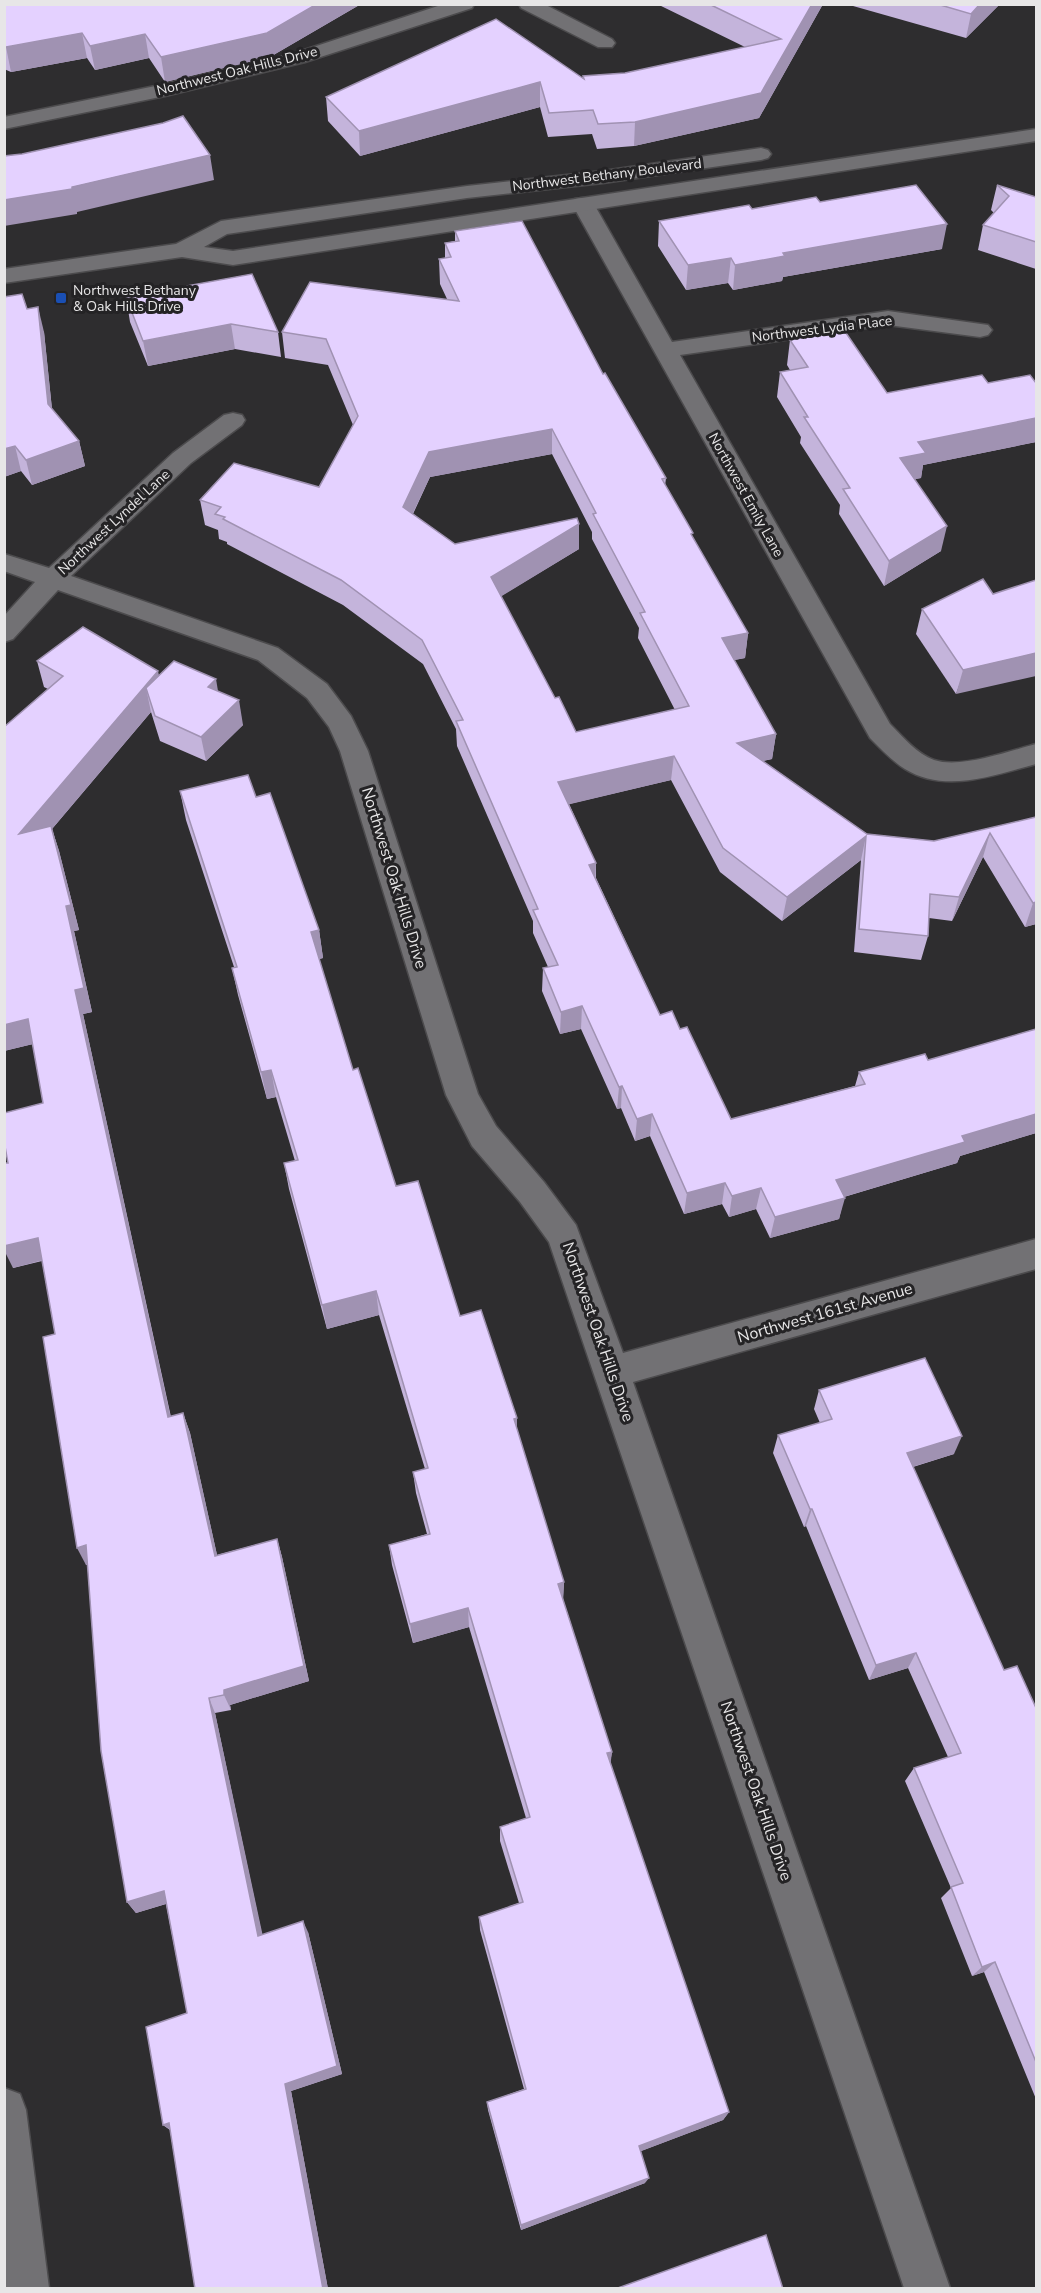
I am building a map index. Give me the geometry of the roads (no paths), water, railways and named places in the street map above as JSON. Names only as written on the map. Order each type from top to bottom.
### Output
[{"type":"street","name":"Northwest Oak Hills Drive","points":[[4,123],[165,90],[298,58],[465,4]]},
{"type":"street","points":[[528,4],[605,43]]},
{"type":"street","name":"Northwest Bethany Boulevard","points":[[4,276],[182,250],[233,258],[1036,135]]},
{"type":"street","name":"Northwest Bethany Boulevard","points":[[182,250],[221,228],[446,195],[603,177],[781,151]]},
{"type":"street","name":"Northwest Emily Lane","points":[[584,204],[880,731],[908,758],[928,769],[956,772],[1036,754]]},
{"type":"street","name":"Northwest Lydia Place","points":[[664,350],[888,318],[980,330]]},
{"type":"street","name":"Northwest Lyndel Lane","points":[[4,633],[52,579],[182,458],[233,420]]},
{"type":"street","name":"Northwest Oak Hills Drive","points":[[4,562],[268,654],[317,691],[341,723],[354,751],[462,1095],[484,1136],[532,1192],[564,1235],[927,2289]]},
{"type":"street","name":"Northwest 161st Avenue","points":[[613,1372],[1036,1254]]},
{"type":"street","points":[[4,2110],[26,2289]]},
{"type":"place","name":"Northwest Bethany & Oak Hills Drive","points":[[61,298]]}]
